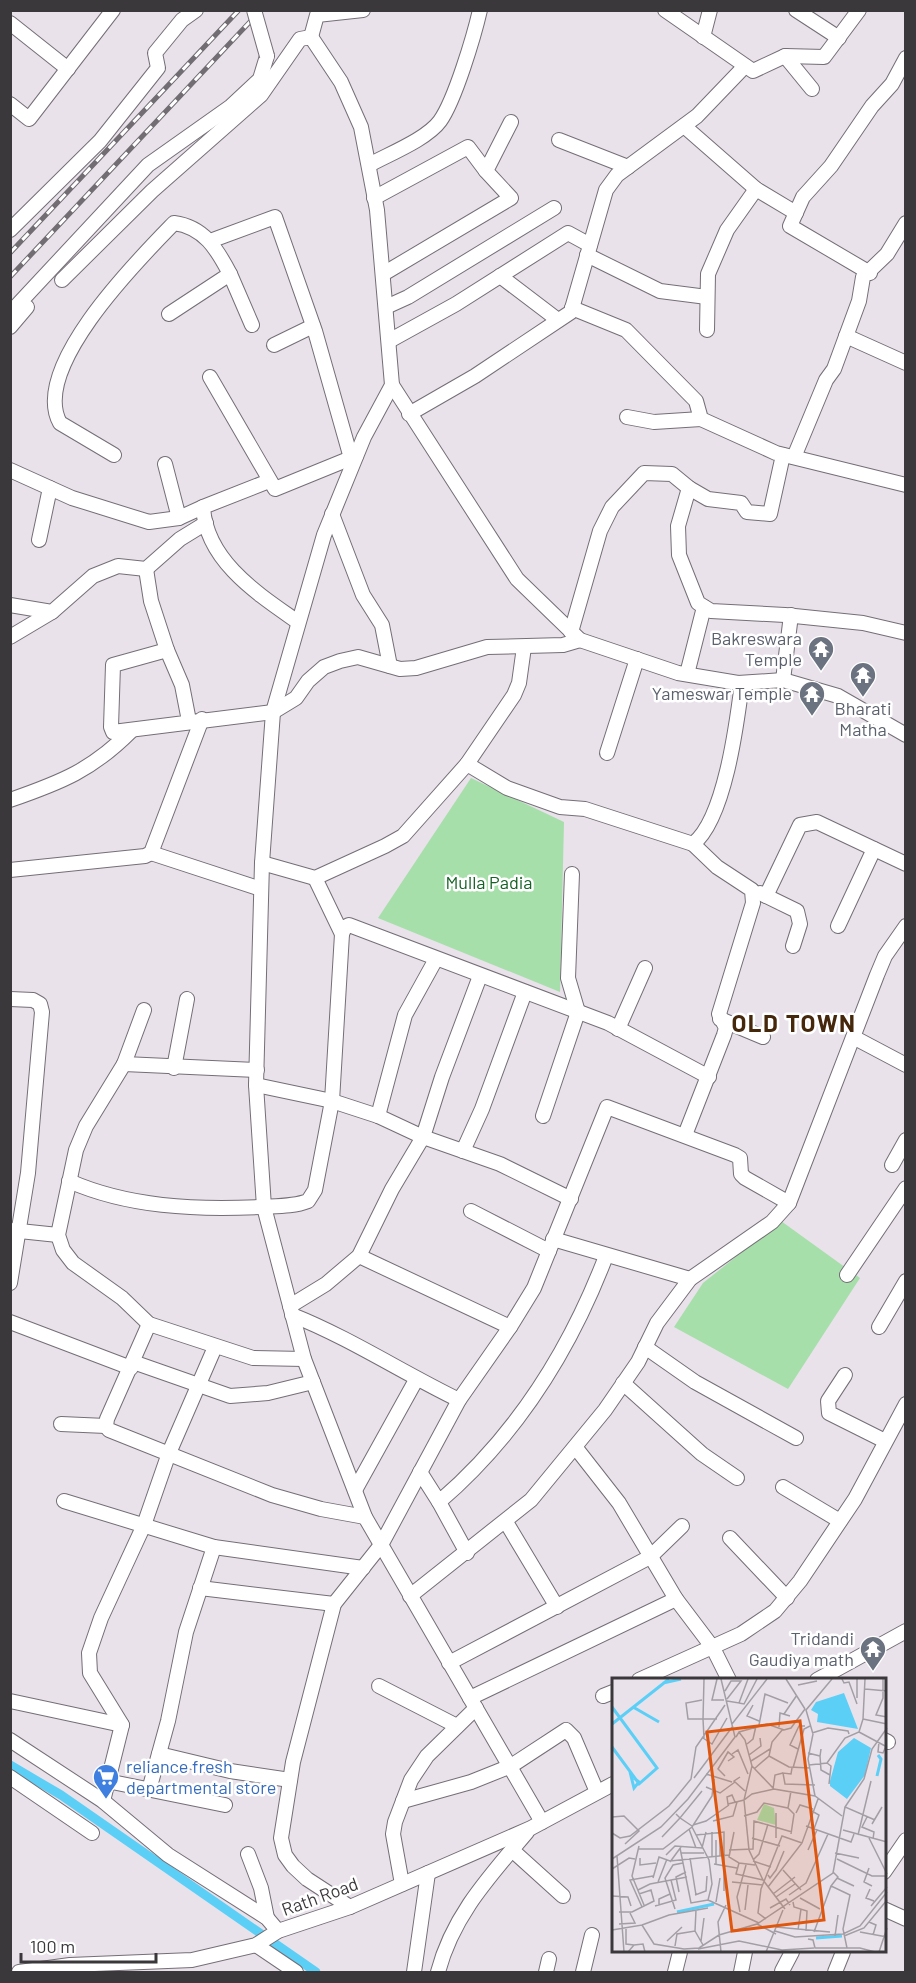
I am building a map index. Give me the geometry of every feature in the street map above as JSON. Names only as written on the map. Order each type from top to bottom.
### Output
[{"type":"street","points":[[10,230],[100,141],[158,68],[155,53],[182,20],[196,10]]},
{"type":"street","points":[[10,313],[148,165],[230,107],[260,79],[267,56],[254,10]]},
{"type":"street","points":[[363,10],[317,15],[311,37],[341,82],[361,127],[374,198],[392,385],[517,579],[576,636],[687,674],[742,683],[783,680],[838,696],[906,735]]},
{"type":"street","points":[[369,165],[419,138],[440,122],[474,36],[480,10]]},
{"type":"street","points":[[666,10],[753,71],[785,56],[824,57],[859,10]]},
{"type":"street","points":[[703,37],[710,10]]},
{"type":"street","points":[[796,10],[839,38]]},
{"type":"street","points":[[10,104],[29,119],[68,69],[107,12]]},
{"type":"street","points":[[10,23],[68,69]]},
{"type":"street","points":[[62,280],[152,191],[261,95],[300,39],[311,37]]},
{"type":"street","points":[[785,56],[812,89]]},
{"type":"street","points":[[870,273],[790,226],[803,197],[831,166],[872,106],[892,84],[906,58]]},
{"type":"street","points":[[409,414],[475,376],[572,308],[606,190],[628,167],[697,116],[745,66]]},
{"type":"street","points":[[486,171],[511,122]]},
{"type":"street","points":[[684,126],[756,189],[796,213]]},
{"type":"street","points":[[559,140],[628,167]]},
{"type":"street","points":[[374,198],[468,147],[511,198],[383,274]]},
{"type":"street","points":[[10,327],[125,188]]},
{"type":"street","points":[[707,330],[708,274],[727,230],[756,189]]},
{"type":"street","points":[[386,307],[408,297],[554,208]]},
{"type":"street","points":[[210,241],[275,217],[313,326],[353,457]]},
{"type":"street","points":[[114,455],[60,423],[56,414],[57,377],[87,323],[119,279],[174,223],[190,225],[216,246],[252,325]]},
{"type":"street","points":[[167,650],[113,665],[111,727],[113,732],[273,712],[296,698],[308,681],[324,667],[358,657],[400,669],[416,668],[487,647],[524,648],[563,645],[576,636],[593,548],[612,507],[644,473],[672,474],[689,488],[708,499],[741,503],[747,512],[770,514],[789,456],[846,336],[859,301],[863,277],[870,273],[887,254],[906,223]]},
{"type":"street","points":[[389,341],[568,233],[588,250],[660,291],[707,297]]},
{"type":"street","points":[[169,314],[230,274]]},
{"type":"street","points":[[500,276],[558,320]]},
{"type":"street","points":[[572,308],[627,330],[696,401],[700,419]]},
{"type":"street","points":[[274,345],[313,326]]},
{"type":"street","points":[[846,336],[906,363]]},
{"type":"street","points":[[210,377],[268,481],[275,489],[353,457]]},
{"type":"street","points":[[392,385],[353,457],[332,514],[273,712],[262,863],[256,1085],[264,1207],[304,1359],[365,1517],[511,1766],[536,1825],[478,1890],[461,1915],[451,1934],[438,1972]]},
{"type":"street","points":[[627,417],[654,422],[700,419],[789,456],[906,485]]},
{"type":"street","points":[[165,464],[178,518]]},
{"type":"street","points":[[10,470],[72,498],[149,522],[178,518],[268,481]]},
{"type":"street","points":[[39,540],[50,488]]},
{"type":"street","points":[[689,488],[678,526],[679,555],[698,603],[711,611],[791,615],[864,623],[906,633]]},
{"type":"street","points":[[204,507],[206,523],[215,547],[250,589],[298,622]]},
{"type":"street","points":[[332,514],[363,595],[382,626],[390,666]]},
{"type":"street","points":[[10,637],[52,612],[93,576],[118,566],[146,569],[180,539],[206,523]]},
{"type":"street","points":[[10,870],[146,856],[151,853],[196,720],[167,650],[151,601],[146,569]]},
{"type":"street","points":[[10,605],[52,612]]},
{"type":"street","points":[[687,674],[704,607]]},
{"type":"street","points":[[783,680],[791,615]]},
{"type":"street","points":[[262,863],[315,878],[403,836],[467,764],[514,695],[519,683],[524,648]]},
{"type":"street","points":[[607,753],[638,659]]},
{"type":"street","points":[[693,844],[699,839],[710,818],[723,786],[737,726],[742,683]]},
{"type":"street","points":[[10,800],[63,781],[105,756],[131,731]]},
{"type":"street","points":[[467,764],[507,788],[549,803],[585,809],[693,844],[717,867],[752,890],[797,911],[800,924],[793,946]]},
{"type":"street","points":[[766,896],[800,825],[817,822],[906,864]]},
{"type":"street","points":[[838,926],[874,849]]},
{"type":"street","points":[[151,853],[261,889]]},
{"type":"street","points":[[543,1116],[578,1012],[568,978],[572,874]]},
{"type":"street","points":[[315,878],[342,934]]},
{"type":"street","points":[[685,1135],[726,1028],[720,1019],[720,1009],[753,903],[752,890]]},
{"type":"street","points":[[69,1181],[109,1196],[191,1208],[300,1204],[312,1196],[332,1101],[342,934],[345,927],[358,926],[436,960],[578,1012],[618,1029],[709,1077]]},
{"type":"street","points":[[410,1596],[531,1500],[576,1448],[623,1383],[657,1323],[690,1279],[772,1222],[789,1203],[885,956],[906,926]]},
{"type":"street","points":[[378,1116],[405,1015],[436,960]]},
{"type":"street","points":[[618,1029],[645,968]]},
{"type":"street","points":[[291,1311],[359,1256],[392,1189],[423,1137],[451,1050],[480,975]]},
{"type":"street","points":[[463,1150],[482,1108],[525,992]]},
{"type":"street","points":[[10,999],[33,1000],[40,1004],[42,1012],[11,1275]]},
{"type":"street","points":[[174,1068],[187,999]]},
{"type":"street","points":[[144,1010],[124,1065],[80,1139],[58,1235],[63,1250],[73,1263],[122,1298],[149,1324],[253,1358],[304,1359]]},
{"type":"street","points":[[720,1019],[763,1037]]},
{"type":"street","points":[[855,1038],[906,1065]]},
{"type":"street","points":[[124,1065],[257,1070]]},
{"type":"street","points":[[256,1085],[332,1101],[378,1116],[423,1137],[500,1164],[571,1199]]},
{"type":"street","points":[[350,1907],[307,1879],[285,1855],[281,1828],[310,1692],[334,1604],[381,1545],[459,1400],[534,1288],[607,1107],[735,1155],[740,1158],[741,1174],[745,1178],[789,1203]]},
{"type":"street","points":[[892,1165],[906,1140]]},
{"type":"street","points":[[847,1275],[906,1188]]},
{"type":"street","points":[[471,1211],[551,1245],[606,1256],[690,1279]]},
{"type":"street","points":[[15,1231],[58,1235]]},
{"type":"street","points":[[359,1256],[510,1327]]},
{"type":"street","points":[[439,1502],[503,1437],[545,1382],[578,1324],[606,1256]]},
{"type":"street","points":[[879,1327],[905,1284]]},
{"type":"street","points":[[291,1311],[416,1380],[459,1400]]},
{"type":"street","points":[[10,1322],[132,1365],[230,1396],[244,1396],[313,1382]]},
{"type":"street","points":[[106,1426],[149,1324]]},
{"type":"street","points":[[103,1801],[122,1725],[95,1684],[87,1660],[101,1618],[144,1525],[169,1453],[215,1347]]},
{"type":"street","points":[[645,1347],[695,1382],[795,1438]]},
{"type":"street","points":[[845,1375],[828,1401],[829,1413],[885,1441]]},
{"type":"street","points":[[355,1490],[416,1380]]},
{"type":"street","points":[[623,1383],[702,1455],[737,1478]]},
{"type":"street","points":[[644,1678],[713,1648],[762,1622],[787,1598],[864,1484],[906,1404]]},
{"type":"street","points":[[61,1424],[106,1426],[109,1430],[272,1495],[321,1509],[365,1517]]},
{"type":"street","points":[[576,1448],[619,1503],[675,1599],[713,1648],[728,1678]]},
{"type":"street","points":[[420,1472],[467,1552]]},
{"type":"street","points":[[783,1487],[840,1521]]},
{"type":"street","points":[[64,1501],[214,1547],[363,1568]]},
{"type":"street","points":[[506,1521],[557,1607]]},
{"type":"street","points":[[449,1663],[650,1557],[682,1526]]},
{"type":"street","points":[[730,1538],[787,1598]]},
{"type":"street","points":[[149,1790],[186,1632],[214,1547]]},
{"type":"street","points":[[201,1588],[334,1604]]},
{"type":"street","points":[[402,1884],[393,1834],[411,1780],[427,1756],[457,1726],[473,1703],[675,1599]]},
{"type":"street","points":[[821,1678],[906,1631]]},
{"type":"street","points":[[379,1686],[457,1726]]},
{"type":"street","points":[[10,1701],[122,1725]]},
{"type":"street","points":[[403,1801],[471,1782],[511,1766],[566,1730],[574,1738],[597,1792]]},
{"type":"street","points":[[10,1740],[103,1801],[168,1855],[267,1918]]},
{"type":"street","points":[[159,1754],[230,1771],[291,1780]]},
{"type":"street","points":[[10,1777],[92,1833]]},
{"type":"street","points":[[107,1781],[225,1805]]},
{"type":"street","name":"Rath Road","points":[[19,1972],[70,1965],[192,1960],[258,1943],[276,1933],[350,1907],[536,1825],[612,1784]]},
{"type":"street","points":[[886,1871],[901,1857],[906,1840]]},
{"type":"street","points":[[512,1850],[563,1896]]},
{"type":"street","points":[[248,1854],[261,1888],[267,1918],[276,1933]]},
{"type":"street","points":[[414,1972],[428,1873]]},
{"type":"street","points":[[886,1909],[906,1919]]},
{"type":"street","points":[[584,1972],[592,1935]]},
{"type":"street","points":[[258,1943],[296,1972]]},
{"type":"street","points":[[675,1972],[680,1953]]},
{"type":"street","points":[[741,1972],[745,1953]]},
{"type":"street","points":[[782,1971],[791,1953]]},
{"type":"street","points":[[835,1972],[843,1953]]},
{"type":"green space","name":"Mulla Padia","points":[[471,778],[564,822],[560,992],[378,918]]},
{"type":"green space","points":[[781,1221],[860,1278],[788,1389],[674,1327],[703,1283]]},
{"type":"waterway","points":[[10,1765],[61,1795],[316,1972]]},
{"type":"railway","points":[[10,253],[239,10]]},
{"type":"railway","points":[[10,277],[261,10]]},
{"type":"place","name":"Bakreswara Temple","points":[[821,672]]},
{"type":"place","name":"Bharati Matha","points":[[863,698]]},
{"type":"place","name":"Yameswar Temple","points":[[812,717]]},
{"type":"place","name":"Tridandi Gaudiya math","points":[[873,1672]]},
{"type":"place","name":"reliance fresh departmental store","points":[[106,1800]]},
{"type":"district","name":"OLD TOWN","points":[[794,1024]]}]
